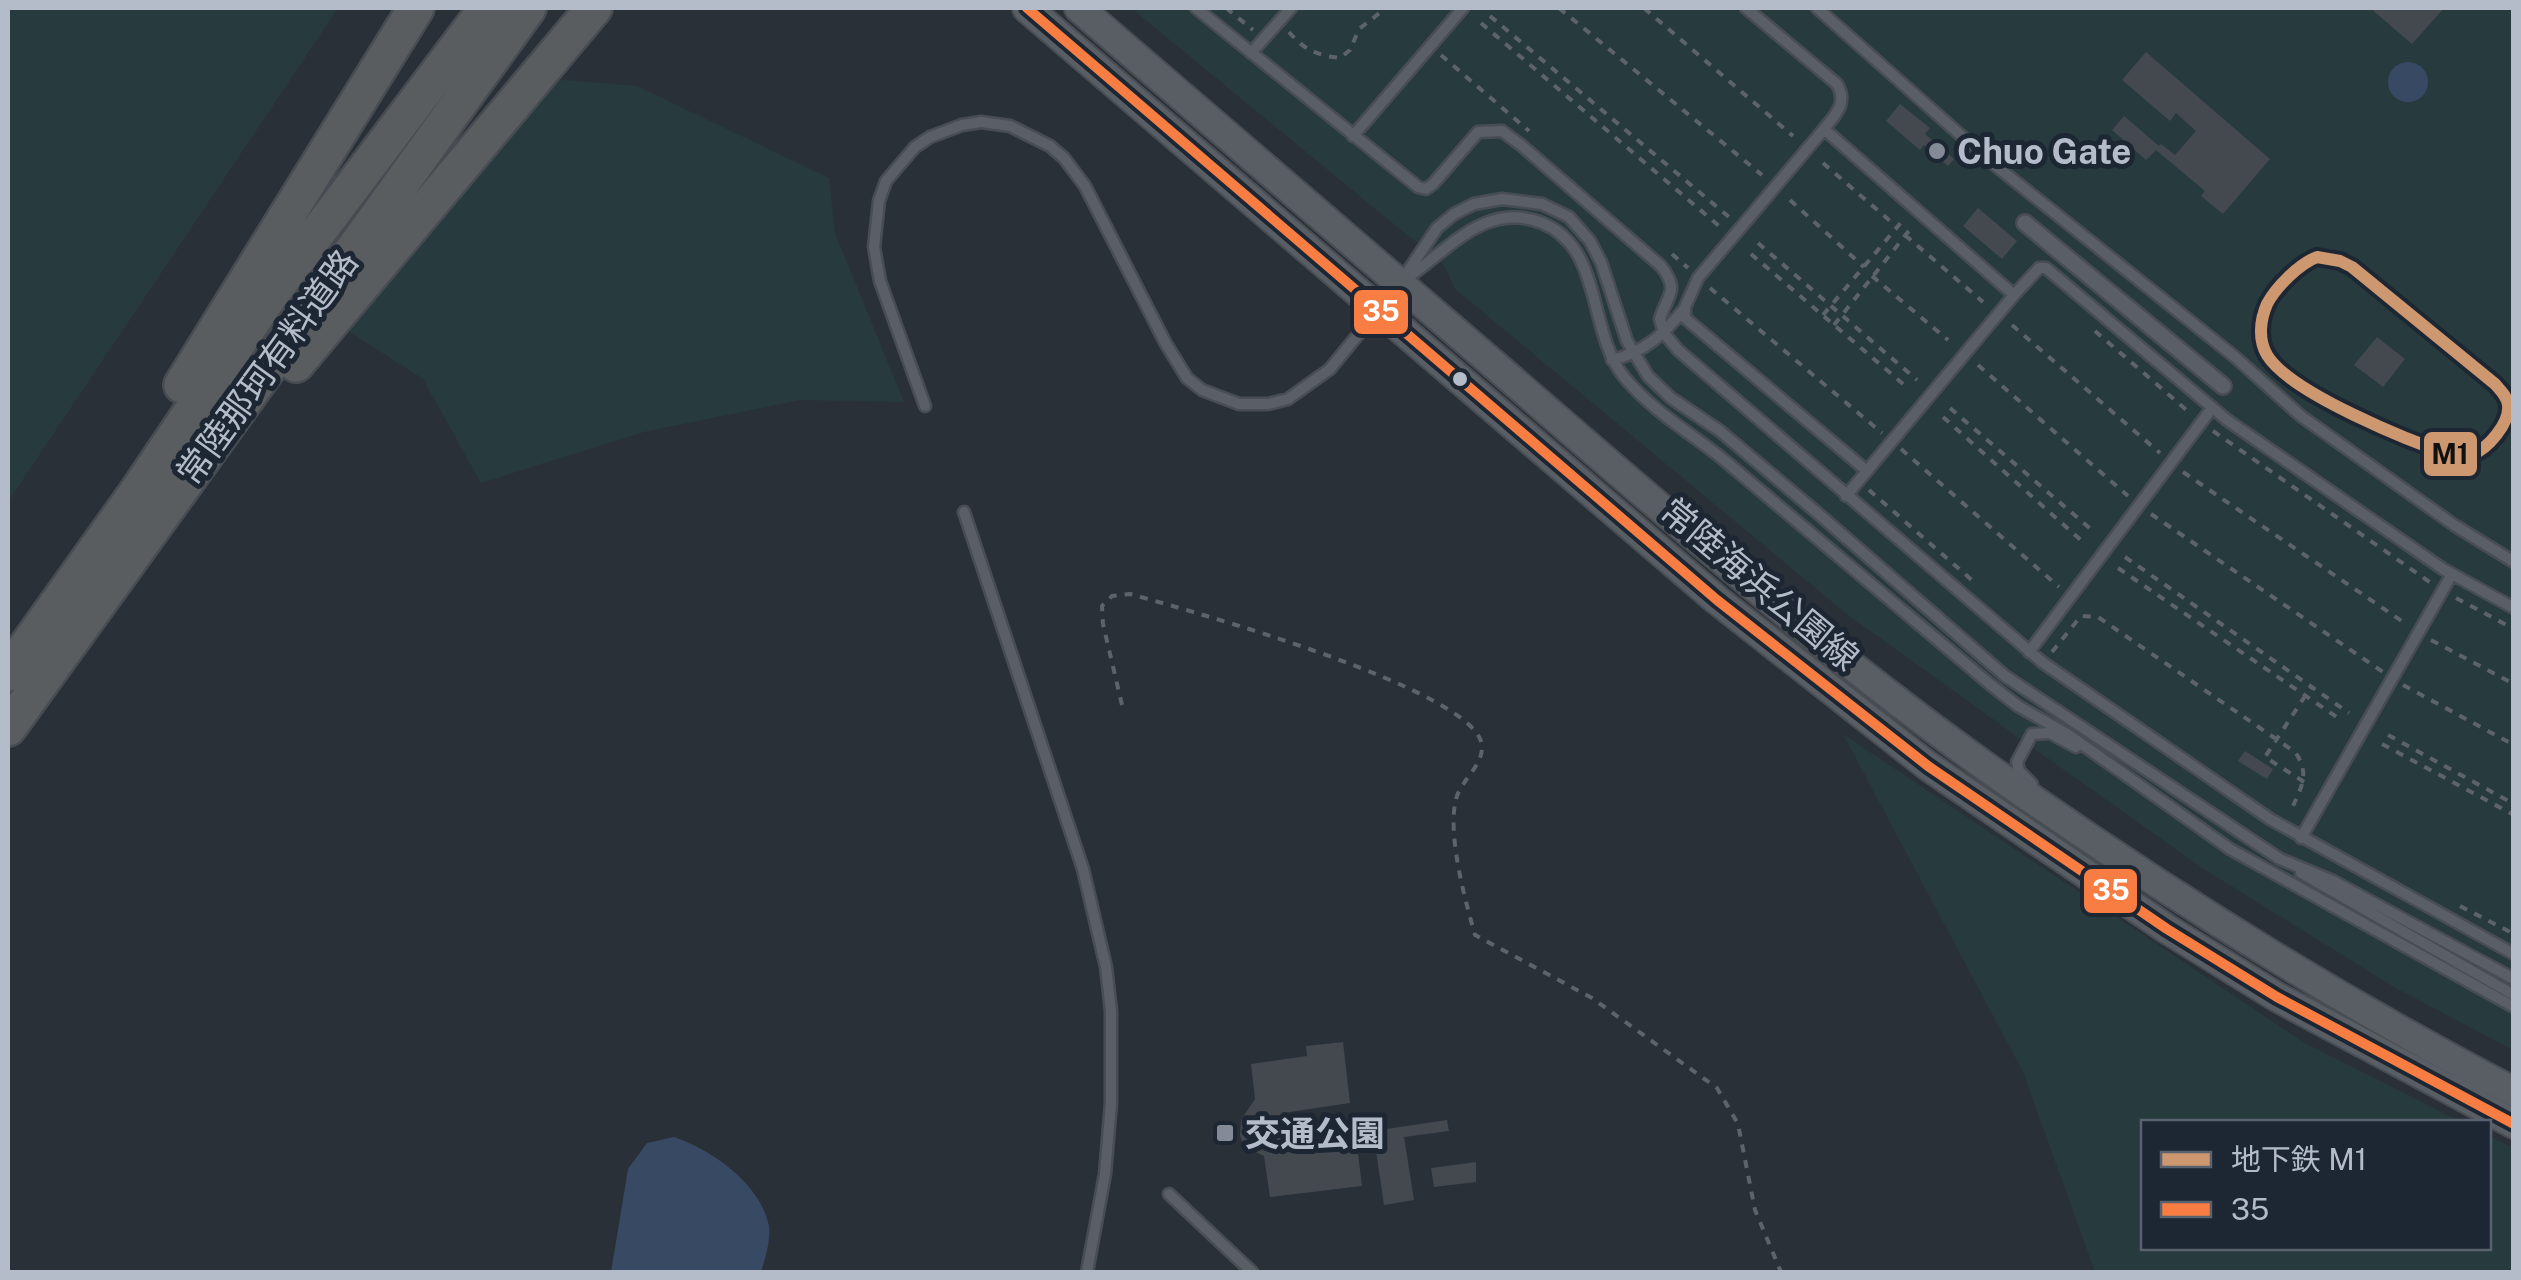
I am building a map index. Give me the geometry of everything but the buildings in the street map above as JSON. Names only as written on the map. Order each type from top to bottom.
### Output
[{"type":"highway","points":[[46,619],[122,482],[416,8]]},
{"type":"highway","name":"常陸那珂有料道路","points":[[8,672],[270,297],[487,8]]},
{"type":"highway","name":"常陸那珂有料道路","points":[[8,728],[528,8]]},
{"type":"highway","points":[[59,656],[212,472],[302,356],[594,8]]},
{"type":"main road","name":"常陸海浜公園線","points":[[1027,8],[1717,600],[1928,766],[2151,918],[2276,997],[2514,1124]]},
{"type":"main road","name":"常陸海浜公園線","points":[[1079,8],[1750,582],[1945,736],[2061,818],[2288,963],[2514,1092]]},
{"type":"street","points":[[2026,223],[2223,386]]},
{"type":"lane","points":[[1196,8],[1418,187],[1426,189],[1478,132],[1502,131],[1661,266],[1671,280],[1672,292],[1660,319],[1664,334],[1678,350],[2029,652],[2301,838],[2514,954]]},
{"type":"lane","points":[[1251,54],[1291,8]]},
{"type":"lane","points":[[1354,136],[1464,8]]},
{"type":"lane","points":[[1612,360],[1633,354],[1664,334],[1685,307],[1698,278],[1840,109],[1842,94],[1837,84],[1746,8]]},
{"type":"lane","points":[[1817,8],[1991,162],[2235,357],[2301,416],[2454,525],[2514,562]]},
{"type":"lane","points":[[924,406],[880,280],[874,247],[879,202],[886,181],[915,147],[962,124],[1010,126],[1030,134],[1064,158],[1085,186],[1187,378],[1221,400],[1253,405],[1268,404],[1305,389],[1330,369],[1400,283],[1437,228],[1454,214],[1474,204],[1502,199],[1542,204],[1569,218],[1590,240],[1633,354],[1648,376],[1670,398],[1720,431],[2004,676],[2329,891],[2514,995]]},
{"type":"lane","points":[[1824,129],[2014,295]]},
{"type":"lane","points":[[1400,283],[1483,222],[1519,217],[1538,221],[1564,237],[1582,261],[1612,360],[1642,396],[1700,440],[1991,685],[2018,706],[2069,734],[2230,849],[2514,1008]]},
{"type":"lane","points":[[1846,496],[2032,274],[2046,268],[2212,408],[2452,574],[2514,608]]},
{"type":"lane","points":[[1672,292],[1698,278]]},
{"type":"lane","points":[[1685,307],[1688,323],[1867,471]]},
{"type":"lane","points":[[2029,652],[2212,408]]},
{"type":"lane","points":[[964,512],[1083,869],[1106,966],[1112,1046],[1111,1103],[1090,1271]]},
{"type":"lane","points":[[2301,838],[2452,574]]},
{"type":"lane","points":[[2061,818],[2053,798],[2019,771],[2018,756],[2032,734],[2050,733],[2108,763]]},
{"type":"lane","points":[[2280,859],[2333,881],[2514,979]]},
{"type":"lane","points":[[1170,1194],[1252,1272]]},
{"type":"path","points":[[1226,8],[1263,39]]},
{"type":"path","points":[[1280,20],[1299,44],[1316,54],[1340,58],[1350,50],[1359,29],[1386,8]]},
{"type":"path","points":[[1559,8],[1762,174]]},
{"type":"path","points":[[1644,8],[1793,136]]},
{"type":"path","points":[[1490,16],[1729,217]]},
{"type":"path","points":[[1481,24],[1719,226]]},
{"type":"path","points":[[1430,46],[1534,135]]},
{"type":"path","points":[[1822,163],[1897,227]]},
{"type":"path","points":[[1790,200],[1864,267]]},
{"type":"path","points":[[1823,315],[1908,214]]},
{"type":"path","points":[[1834,324],[1916,221]]},
{"type":"path","points":[[1905,235],[1983,302]]},
{"type":"path","points":[[1758,243],[1916,380]]},
{"type":"path","points":[[1667,250],[2071,596]]},
{"type":"path","points":[[1750,254],[1909,389]]},
{"type":"path","points":[[1872,276],[1948,340]]},
{"type":"path","points":[[2012,325],[2171,462],[2419,632],[2514,684]]},
{"type":"path","points":[[1978,366],[2139,506],[2393,678],[2514,745]]},
{"type":"path","points":[[1950,408],[2093,531]]},
{"type":"path","points":[[1943,417],[2084,543]]},
{"type":"path","points":[[1859,481],[1978,585]]},
{"type":"path","points":[[2125,557],[2350,714]]},
{"type":"path","points":[[2118,568],[2341,720]]},
{"type":"path","points":[[1122,706],[1102,624],[1102,606],[1112,596],[1130,594],[1301,644],[1448,708],[1476,728],[1482,746],[1476,766],[1461,783],[1454,805],[1456,838],[1475,935],[1592,998],[1717,1088],[1738,1124],[1755,1210],[1781,1272]]},
{"type":"path","points":[[2038,640],[2052,652],[2082,616],[2098,616],[2299,757],[2305,783],[2289,812],[2310,823]]},
{"type":"path","points":[[2305,783],[2265,757],[2311,687]]},
{"type":"path","points":[[2388,735],[2514,804]]},
{"type":"path","points":[[2382,744],[2514,816]]},
{"type":"path","points":[[2445,897],[2514,934]]},
{"type":"green space","points":[[8,8],[338,8],[8,502]]},
{"type":"green space","points":[[1131,8],[2513,8],[2513,1050],[2392,986],[2204,869],[1848,615],[1454,288],[1446,269],[1430,252]]},
{"type":"green space","points":[[551,79],[637,86],[829,178],[835,233],[904,402],[800,400],[644,432],[481,483],[423,379],[342,327]]},
{"type":"green space","points":[[1843,734],[2303,1042],[2457,1120],[2141,1120],[2141,1250],[2491,1250],[2491,1137],[2513,1148],[2513,1272],[2095,1272],[2023,1072]]},
{"type":"water","points":[[2408,62],[2422,68],[2428,82],[2422,96],[2408,102],[2394,96],[2388,82],[2394,68]]},
{"type":"water","points":[[674,1137],[704,1150],[732,1170],[756,1196],[769,1226],[761,1272],[611,1272],[628,1169],[647,1143]]},
{"type":"tunnel","points":[[1934,154],[1940,147]]},
{"type":"metro line","name":"M1","points":[[2317,257],[2352,267],[2495,384],[2506,399],[2508,412],[2502,427],[2484,447],[2463,456],[2435,449],[2325,400],[2280,370],[2262,343],[2265,310],[2289,277],[2317,257]]},
{"type":"transit line","name":"35","points":[[1027,8],[1717,600],[1928,766],[2167,929],[2277,997],[2514,1124]]},
{"type":"place","name":"Chuo Gate","points":[[1937,151]]},
{"type":"place","name":"交通公園","points":[[1225,1133]]}]
